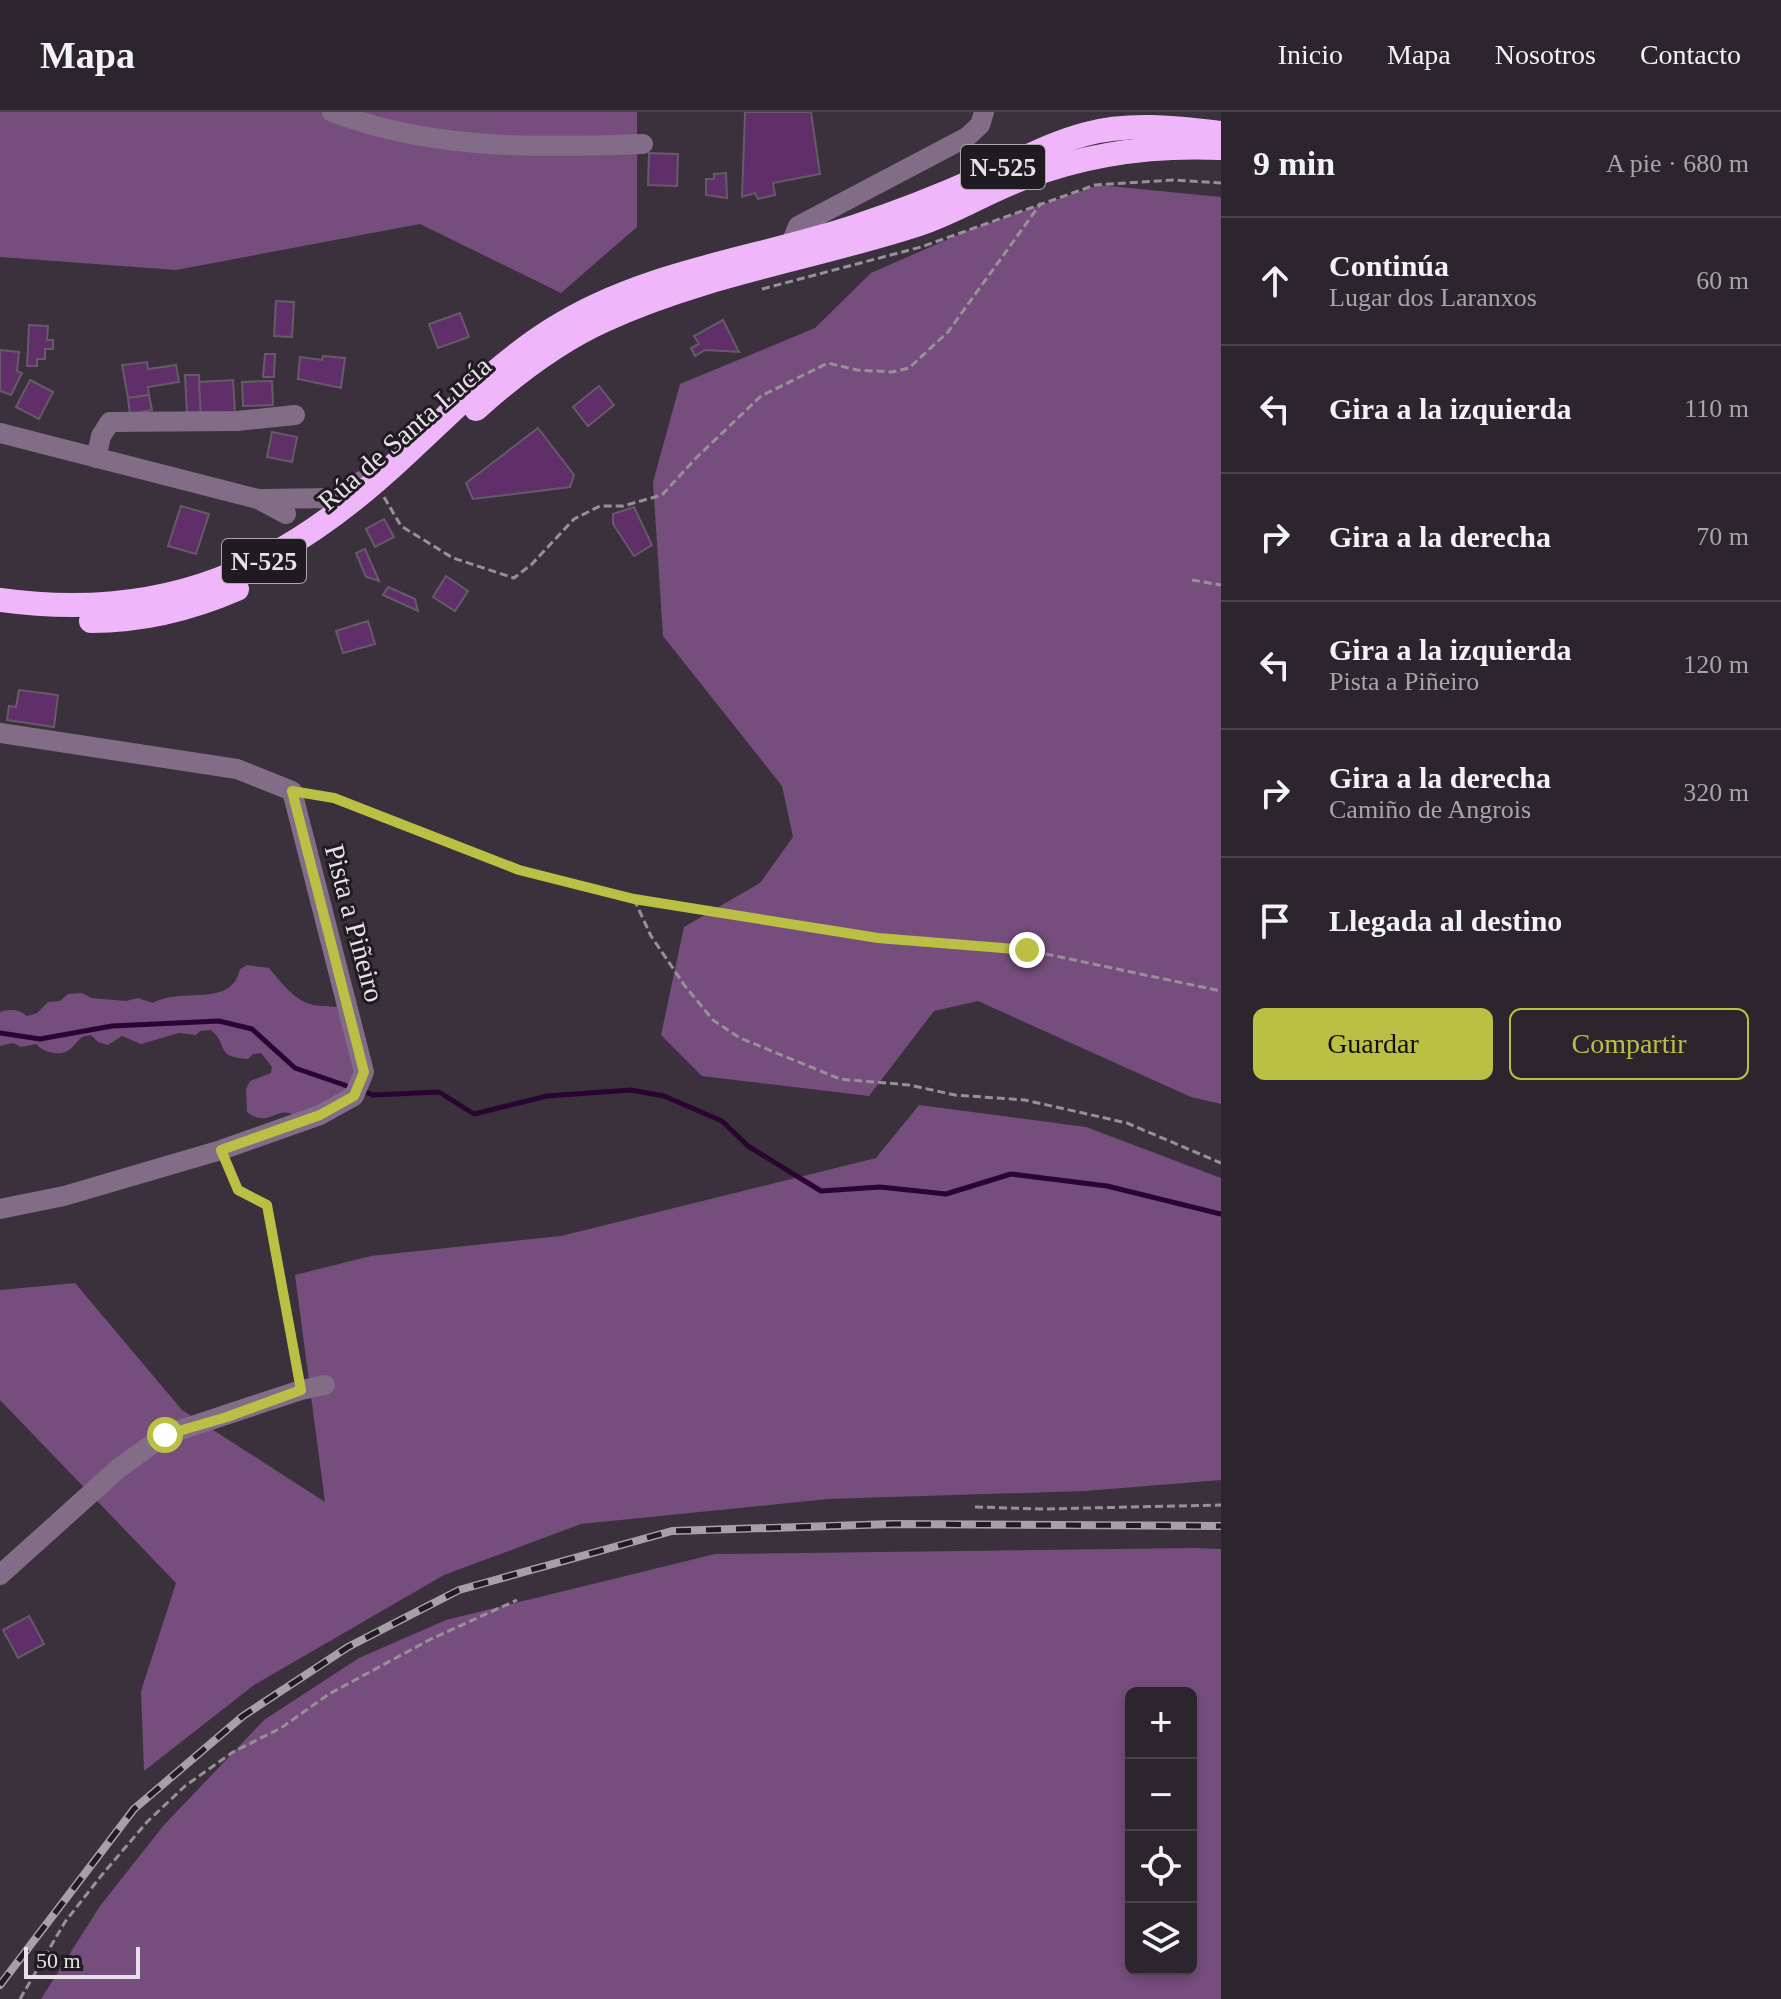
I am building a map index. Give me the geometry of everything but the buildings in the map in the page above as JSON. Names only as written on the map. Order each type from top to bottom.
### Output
[{"type":"highway","points":[[1089,133],[1106,118],[1108,112]]},
{"type":"highway","points":[[1143,112],[1169,121],[1221,125]]},
{"type":"highway","name":"N-525","points":[[792,252],[981,178],[1030,153],[1089,133],[1134,126],[1221,133]]},
{"type":"highway","name":"N-525","points":[[792,252],[921,223],[1023,178],[1069,163],[1159,148],[1221,148]]},
{"type":"highway","name":"Rúa de Santa Lucía","points":[[0,600],[46,606],[118,604],[185,592],[249,569],[300,540],[357,498],[507,359],[557,327],[645,284],[792,252]]},
{"type":"highway","name":"Rúa de Santa Lucía","points":[[0,612],[17,616],[122,621],[200,604],[291,564],[339,531],[493,393],[545,354],[603,321],[662,296],[792,252]]},
{"type":"street","points":[[332,112],[370,127],[494,146],[643,144]]},
{"type":"street","points":[[792,252],[798,226],[967,137],[980,125],[984,112]]},
{"type":"street","points":[[258,499],[335,498],[370,475],[450,400],[473,390]]},
{"type":"street","points":[[96,458],[101,436],[110,422],[237,421],[295,415]]},
{"type":"street","points":[[0,433],[258,499],[286,514]]},
{"type":"street","points":[[0,733],[237,769],[292,791]]},
{"type":"street","name":"Pista a Piñeiro","points":[[221,1150],[320,1115],[358,1087],[364,1072],[292,791]]},
{"type":"street","points":[[0,1209],[64,1196],[221,1150]]},
{"type":"street","points":[[0,1575],[119,1468],[165,1435],[325,1385]]},
{"type":"path","points":[[382,494],[401,526],[453,558],[514,578],[532,564],[574,519],[600,506],[623,506],[662,495],[761,396],[828,363],[857,370],[892,372],[909,368],[948,332],[1041,203],[1095,185],[1173,180],[1221,183]]},
{"type":"path","points":[[1192,580],[1221,585]]},
{"type":"path","points":[[292,791],[334,798],[519,870],[634,899],[878,938],[1027,950],[1221,991]]},
{"type":"path","points":[[634,899],[651,936],[685,986],[713,1020],[740,1038],[840,1079],[909,1085],[955,1095],[1025,1100],[1127,1123],[1221,1163]]},
{"type":"path","points":[[221,1150],[238,1190],[267,1205],[301,1390]]},
{"type":"path","points":[[975,1507],[1043,1509],[1221,1505]]},
{"type":"path","points":[[20,1999],[65,1922],[147,1822],[185,1786],[233,1752],[281,1728],[329,1694],[431,1639],[517,1600]]},
{"type":"shaded area","points":[[0,112],[637,112],[637,227],[561,293],[420,224],[176,270],[0,257]]},
{"type":"shaded area","points":[[1099,185],[1221,197],[1221,1104],[1191,1097],[978,1001],[934,1011],[869,1096],[702,1076],[661,1035],[684,927],[760,883],[793,837],[782,786],[663,636],[653,482],[680,384],[815,328],[871,273],[969,230]]},
{"type":"shaded area","points":[[247,965],[269,968],[293,994],[308,1003],[334,1007],[342,1004],[359,1072],[351,1094],[297,1117],[284,1112],[268,1118],[255,1117],[247,1112],[246,1089],[250,1081],[271,1073],[272,1067],[261,1053],[253,1054],[248,1059],[230,1056],[211,1030],[200,1031],[196,1035],[179,1033],[141,1044],[122,1036],[108,1045],[98,1042],[91,1035],[81,1038],[61,1053],[47,1051],[36,1044],[0,1046],[0,1012],[14,1010],[27,1016],[37,1013],[48,1002],[60,1001],[68,994],[82,993],[91,998],[126,1001],[138,998],[153,1003],[165,998],[217,993],[227,989],[240,969]]},
{"type":"shaded area","points":[[919,1105],[1086,1127],[1221,1178],[1221,1480],[1085,1491],[828,1499],[581,1524],[444,1575],[254,1685],[144,1771],[141,1691],[176,1583],[0,1400],[0,1290],[75,1283],[182,1410],[325,1502],[295,1275],[371,1256],[561,1236],[876,1158]]},
{"type":"shaded area","points":[[1221,1549],[1221,1999],[41,1999],[100,1906],[164,1825],[264,1720],[359,1658],[446,1620],[715,1554]]},
{"type":"waterway","points":[[0,1033],[40,1039],[112,1026],[219,1021],[252,1029],[295,1068],[353,1088]]},
{"type":"waterway","points":[[363,1091],[373,1095],[439,1092],[474,1114],[547,1096],[631,1090],[664,1096],[722,1121],[748,1146],[821,1191],[880,1187],[946,1194],[1011,1174],[1107,1186],[1221,1214]]},
{"type":"railway","points":[[0,1985],[134,1809],[243,1716],[348,1647],[459,1590],[672,1531],[892,1524],[1221,1526]]},
{"type":"route","points":[[165,1435],[301,1390],[267,1205],[238,1190],[221,1150],[320,1115],[354,1096],[364,1072],[292,791],[334,798],[519,870],[634,899],[878,938],[1027,950]]}]
